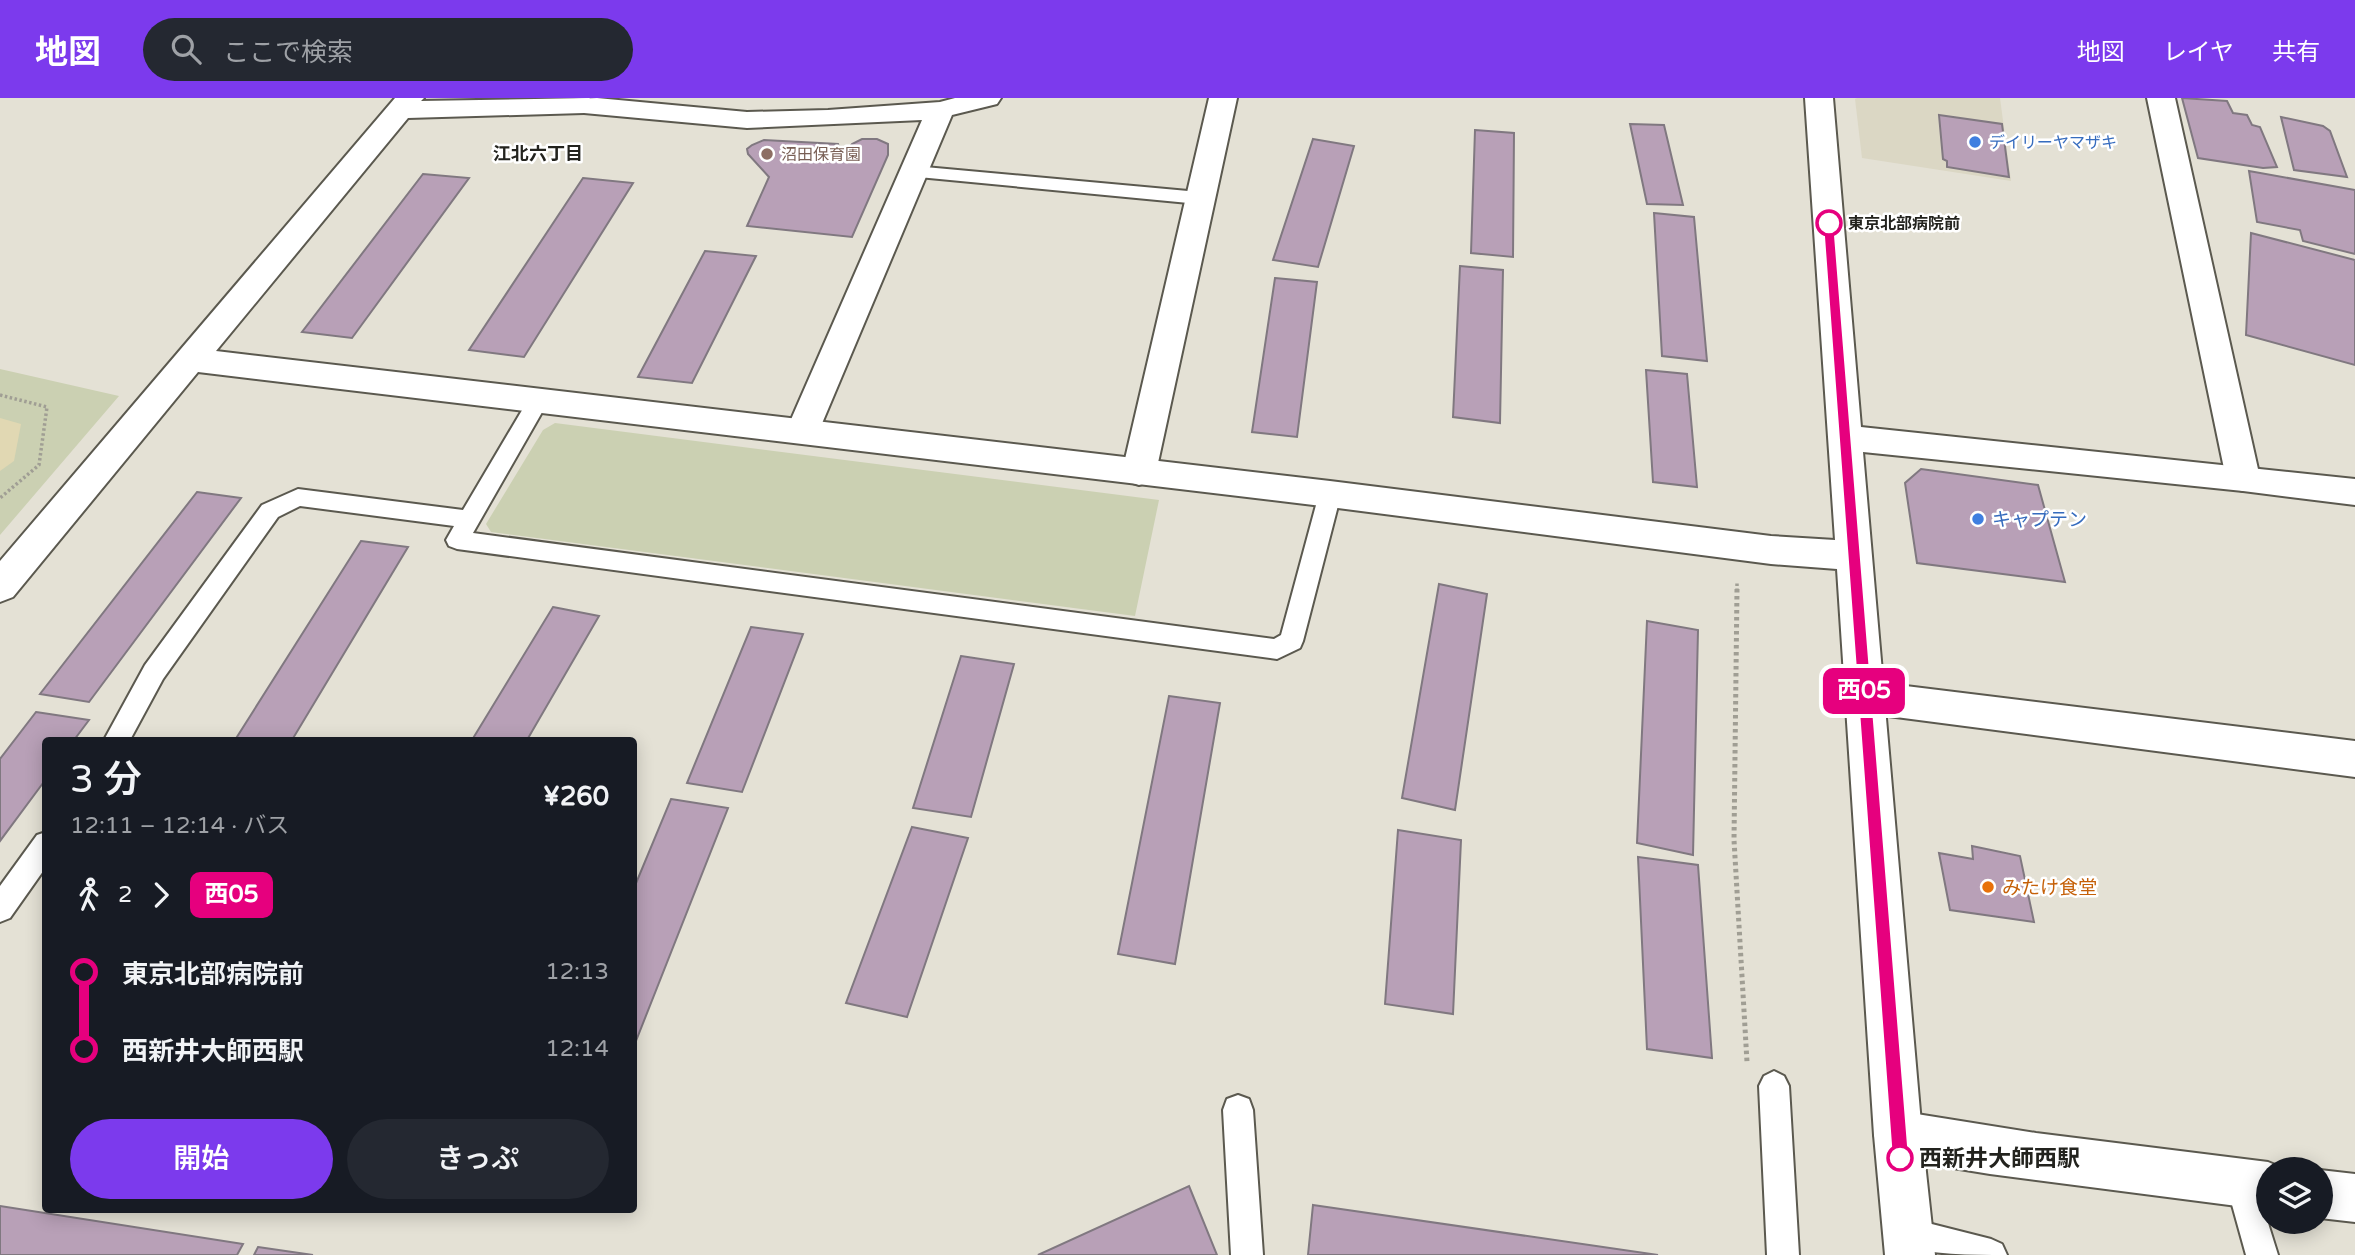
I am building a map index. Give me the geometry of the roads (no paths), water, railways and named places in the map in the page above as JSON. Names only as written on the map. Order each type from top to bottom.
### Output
[{"type":"street","points":[[584,105],[626,98]]},
{"type":"street","points":[[0,587],[405,104],[584,105],[747,120],[828,118],[940,110],[987,98]]},
{"type":"street","points":[[1139,472],[1223,98]]},
{"type":"street","points":[[1819,98],[1898,1135],[1909,1245]]},
{"type":"street","points":[[2161,98],[2243,478]]},
{"type":"street","points":[[803,431],[940,110]]},
{"type":"street","points":[[191,360],[1330,494],[1771,550],[1854,556]]},
{"type":"street","points":[[1845,438],[2243,478],[2355,492]]},
{"type":"street","points":[[1865,696],[2355,759]]},
{"type":"street","points":[[1898,1135],[1978,1149],[2255,1185]]},
{"type":"street","points":[[2333,1195],[2355,1198]]},
{"type":"lane","points":[[914,172],[1199,198]]},
{"type":"lane","points":[[538,401],[457,540],[1277,649],[1291,641],[1330,494]]},
{"type":"lane","points":[[119,737],[154,672],[270,511],[298,497],[469,519]]},
{"type":"lane","points":[[0,909],[42,850]]},
{"type":"lane","points":[[1761,1080],[1783,1255]]},
{"type":"lane","points":[[1238,1110],[1247,1255]]},
{"type":"lane","points":[[2255,1185],[2262,1255]]},
{"type":"lane","points":[[1909,1245],[1991,1255]]},
{"type":"place","name":"デイリーヤマザキ","points":[[1975,142]]},
{"type":"place","name":"沼田保育園","points":[[767,154]]},
{"type":"place","name":"東京北部病院前","points":[[1829,223]]},
{"type":"place","name":"キャプテン","points":[[1978,519]]},
{"type":"place","name":"みたけ食堂","points":[[1988,887]]},
{"type":"place","name":"西新井大師西駅","points":[[1900,1158]]},
{"type":"district","name":"江北六丁目","points":[[538,154]]}]
